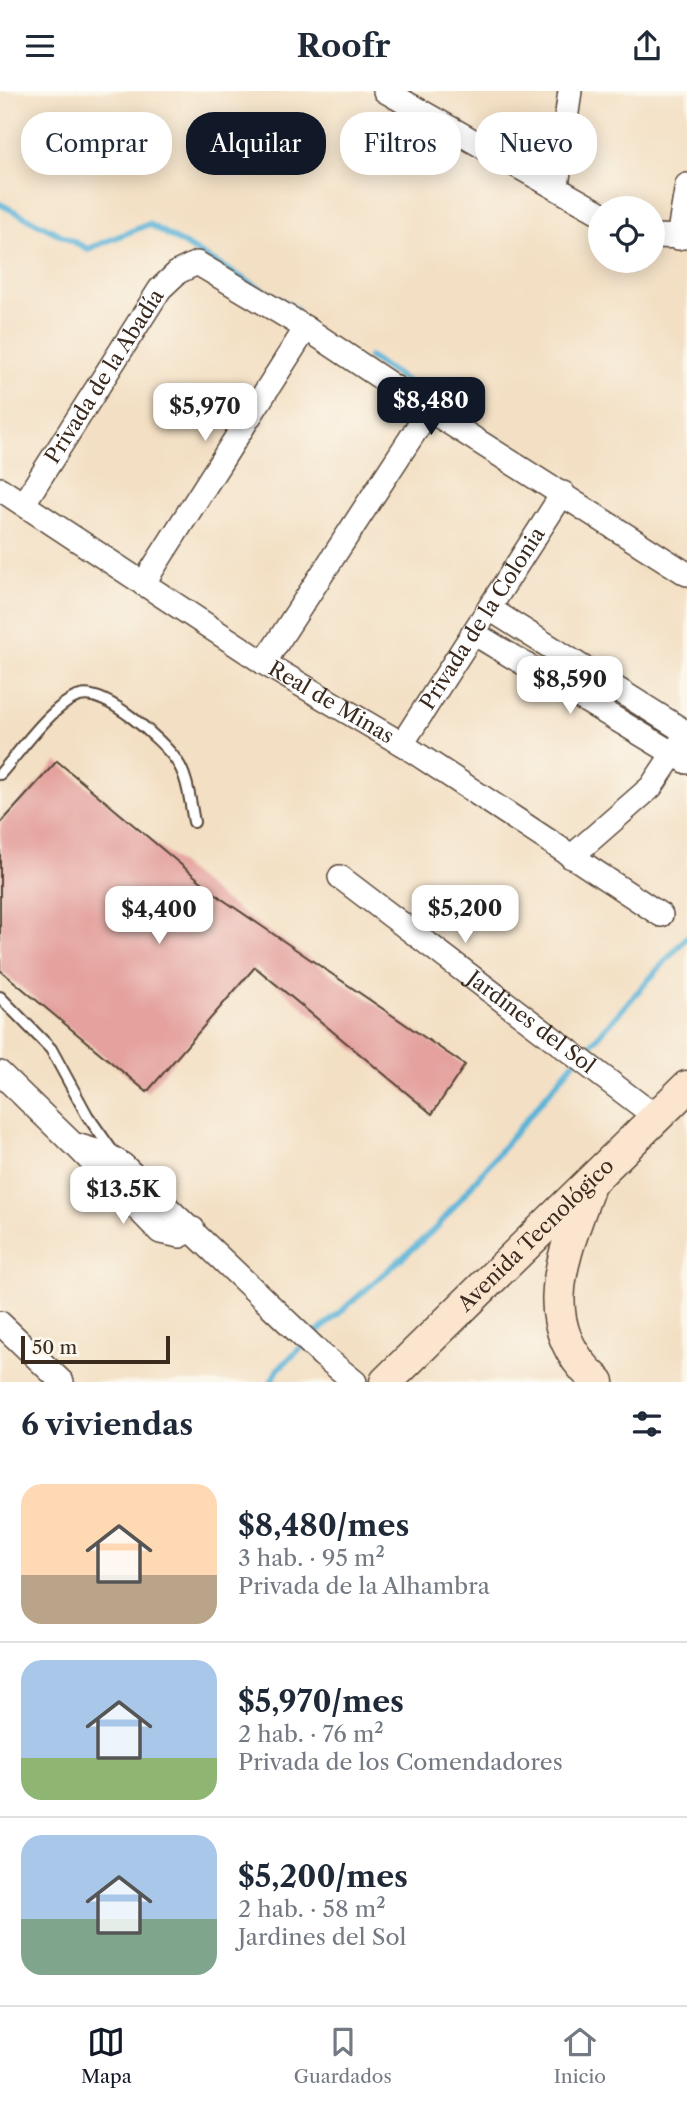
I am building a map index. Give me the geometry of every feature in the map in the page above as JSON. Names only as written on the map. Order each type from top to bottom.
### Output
[{"type":"main road","name":"Avenida Tecnológico","points":[[386,1382],[687,1087]]},
{"type":"main road","points":[[590,1183],[562,1264],[556,1297],[569,1350],[597,1382]]},
{"type":"street","points":[[385,91],[421,101],[588,205]]},
{"type":"street","points":[[556,185],[570,91]]},
{"type":"street","points":[[665,237],[683,238],[687,184]]},
{"type":"street","name":"Privada de la Abadía","points":[[24,503],[160,289],[178,272],[197,263],[306,327]]},
{"type":"street","points":[[143,584],[306,327],[429,410],[687,574]]},
{"type":"street","points":[[264,663],[429,410]]},
{"type":"street","name":"Real de Minas","points":[[0,489],[264,663],[402,744],[661,915]]},
{"type":"street","name":"Privada de la Colonia","points":[[402,744],[475,634],[562,493]]},
{"type":"street","points":[[490,609],[687,732],[681,758],[641,798],[571,857]]},
{"type":"street","points":[[475,634],[681,758]]},
{"type":"street","name":"Jardines del Sol","points":[[340,877],[656,1117]]},
{"type":"street","points":[[0,1073],[160,1232],[180,1236],[192,1229]]},
{"type":"street","points":[[73,1143],[106,1154],[123,1165],[322,1355],[355,1382]]},
{"type":"street","points":[[0,1324],[61,1382]]},
{"type":"lane","points":[[0,773],[64,703],[81,695],[93,695],[135,719],[177,761],[194,822]]},
{"type":"lane","points":[[0,997],[51,1049],[92,1124],[123,1165]]},
{"type":"building","points":[[57,761],[222,899],[465,1065],[432,1114],[255,967],[147,1092],[0,970],[0,824]]},
{"type":"waterway","points":[[0,204],[88,249],[149,224],[296,309]]},
{"type":"waterway","points":[[369,357],[522,456]]},
{"type":"waterway","points":[[582,1054],[687,937]]},
{"type":"waterway","points":[[312,1337],[437,1227],[574,1062]]},
{"type":"waterway","points":[[271,1382],[278,1369],[304,1345]]}]
